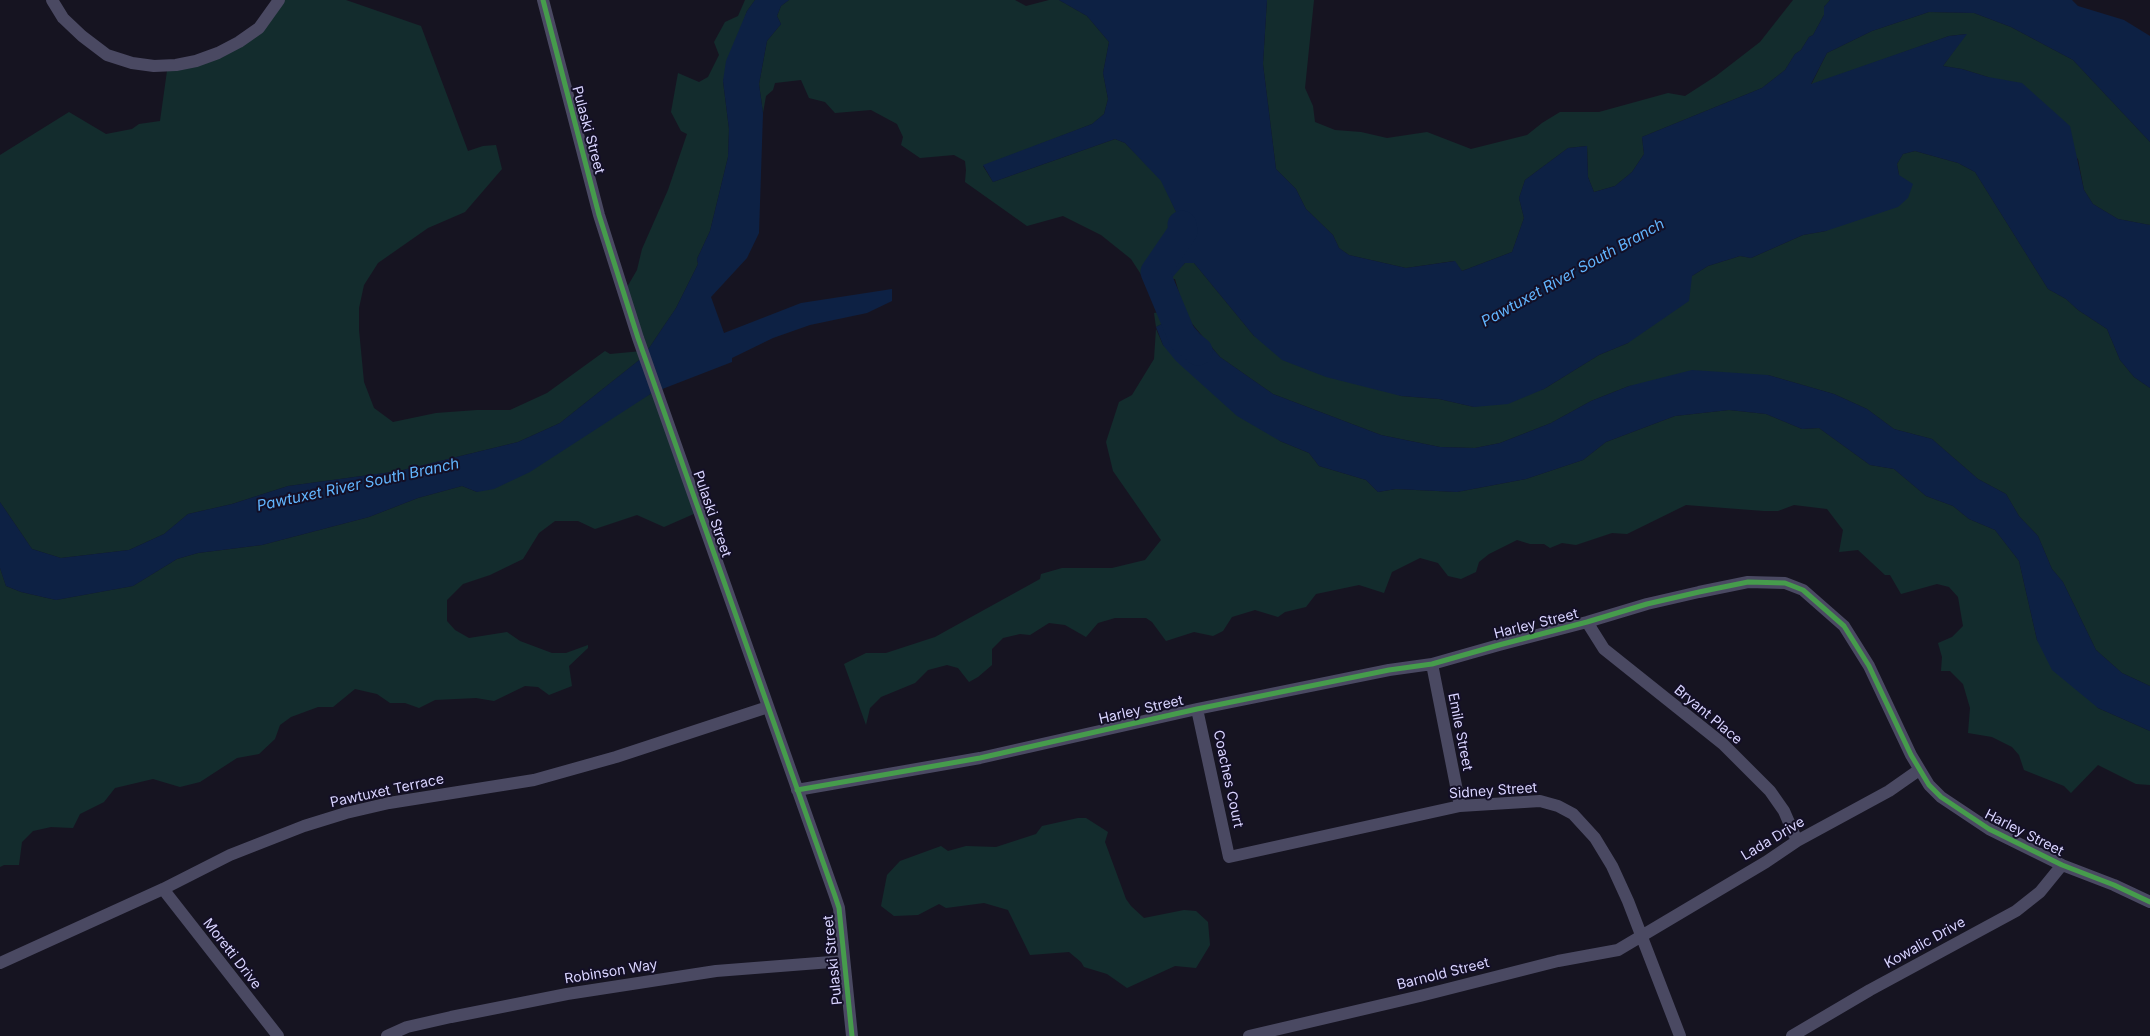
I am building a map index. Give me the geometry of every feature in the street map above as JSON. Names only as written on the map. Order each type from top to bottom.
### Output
[{"type":"street","points":[[52,0],[63,18],[82,36],[107,55],[132,63],[154,66],[176,65],[211,55],[238,42],[259,28],[280,0]]},
{"type":"street","name":"Pulaski Street","points":[[543,0],[600,215],[638,338],[839,908],[852,1036]]},
{"type":"street","name":"Harley Street","points":[[797,790],[980,758],[1197,709],[1389,670],[1432,664],[1647,604],[1748,582],[1785,584],[1803,590],[1844,626],[1856,643],[1919,770],[1929,785],[1941,797],[1989,829],[2062,865],[2114,885],[2150,902]]},
{"type":"street","name":"Bryant Place","points":[[1587,622],[1604,649],[1723,744],[1770,792],[1784,811],[1797,841]]},
{"type":"street","name":"Emile Street","points":[[1432,664],[1460,806]]},
{"type":"street","name":"Pawtuxet Terrace","points":[[0,963],[163,889],[230,855],[346,813],[398,802],[534,780],[607,760],[768,707]]},
{"type":"street","name":"Coaches Court","points":[[1197,709],[1229,856]]},
{"type":"street","name":"Lada Drive","points":[[1642,937],[1766,862],[1797,841],[1888,791],[1919,770]]},
{"type":"street","name":"Sidney Street","points":[[1229,856],[1460,806],[1540,801],[1558,806],[1573,814],[1596,838],[1612,866],[1680,1036]]},
{"type":"street","name":"Kowalic Drive","points":[[1792,1036],[1895,976],[2016,911],[2040,892],[2062,865]]},
{"type":"street","name":"Moretti Drive","points":[[163,889],[278,1036]]},
{"type":"street","name":"Barnold Street","points":[[1249,1036],[1558,961],[1618,950],[1642,937]]},
{"type":"street","name":"Robinson Way","points":[[387,1036],[408,1027],[450,1016],[567,994],[716,971],[844,961]]},
{"type":"green space","points":[[279,0],[346,0],[421,26],[468,151],[483,146],[496,145],[502,169],[465,212],[428,228],[378,263],[364,285],[359,308],[359,330],[364,382],[374,408],[393,422],[436,413],[510,410],[547,393],[605,351],[610,354],[642,351],[623,294],[637,270],[642,249],[668,190],[687,134],[681,131],[671,112],[678,73],[699,82],[708,77],[719,55],[714,42],[725,22],[738,16],[745,0],[755,0],[747,11],[723,81],[729,129],[728,157],[710,231],[697,259],[698,264],[676,308],[643,357],[560,423],[518,442],[399,471],[288,486],[232,504],[188,514],[164,534],[129,550],[61,558],[32,549],[0,502],[0,155],[69,112],[106,134],[132,129],[139,124],[160,121],[167,71],[252,32]]},
{"type":"green space","points":[[789,0],[1015,0],[1026,6],[1049,0],[1059,0],[1087,16],[1109,42],[1103,73],[1108,99],[1104,114],[1092,124],[983,166],[993,182],[1115,139],[1125,143],[1162,181],[1177,214],[1175,235],[1154,279],[1144,279],[1131,259],[1101,235],[1063,216],[1027,226],[965,182],[965,161],[954,155],[920,158],[901,145],[903,137],[897,124],[871,110],[835,113],[825,102],[809,98],[801,80],[775,83],[773,90],[766,96],[763,113],[759,84],[767,41],[781,24],[777,16],[781,6]]},
{"type":"green space","points":[[1267,0],[1314,0],[1305,88],[1313,106],[1315,122],[1335,130],[1361,132],[1387,138],[1427,132],[1471,149],[1527,135],[1560,112],[1599,112],[1668,93],[1685,96],[1716,76],[1760,42],[1793,0],[1830,0],[1824,7],[1824,15],[1813,35],[1809,37],[1801,50],[1795,54],[1785,70],[1762,88],[1642,137],[1644,154],[1632,172],[1615,186],[1594,192],[1588,177],[1587,146],[1568,148],[1525,180],[1519,198],[1524,218],[1512,252],[1462,271],[1454,261],[1406,268],[1349,255],[1339,248],[1333,235],[1306,209],[1296,189],[1276,169],[1263,64]]},
{"type":"green space","points":[[1929,12],[1974,13],[2011,27],[2073,60],[2150,142],[2150,225],[2118,219],[2093,204],[2084,190],[2078,159],[1988,77],[1962,69],[1943,66],[1966,34],[1949,36],[1811,85],[1827,53],[1872,31]]},
{"type":"green space","points":[[1915,151],[1958,163],[1975,172],[2048,289],[2066,299],[2078,310],[2107,329],[2120,360],[2134,377],[2150,388],[2150,686],[2122,673],[2096,650],[2063,582],[2052,569],[2038,536],[2019,516],[2006,494],[1978,479],[1932,439],[1894,429],[1867,409],[1834,394],[1768,375],[1629,386],[1591,401],[1551,423],[1500,443],[1475,448],[1440,447],[1381,435],[1273,394],[1220,357],[1189,320],[1167,321],[1156,327],[1154,313],[1178,309],[1182,303],[1175,279],[1171,279],[1173,275],[1185,263],[1194,263],[1254,336],[1401,396],[1439,399],[1474,407],[1544,389],[1599,355],[1628,343],[1692,276],[1708,266],[1740,256],[1751,258],[1803,235],[1826,231],[1899,175],[1897,164],[1903,154]]},
{"type":"green space","points":[[1156,329],[1163,345],[1280,441],[1309,453],[1319,466],[1366,480],[1378,492],[1396,489],[1457,492],[1526,479],[1583,460],[1606,442],[1675,416],[1729,410],[1766,414],[1802,429],[1819,428],[1870,465],[1894,469],[1926,496],[1953,506],[1969,519],[1995,530],[2019,561],[2037,640],[2098,708],[2150,731],[2150,785],[2136,784],[2098,765],[2071,793],[2064,786],[2024,770],[2019,755],[2012,747],[1992,737],[1968,733],[1970,708],[1963,684],[1950,671],[1941,671],[1942,657],[1938,643],[1952,637],[1963,626],[1958,597],[1949,587],[1937,584],[1901,594],[1890,575],[1885,575],[1858,550],[1839,552],[1843,530],[1827,509],[1794,505],[1778,511],[1764,511],[1686,505],[1627,534],[1612,533],[1576,545],[1562,543],[1550,548],[1544,544],[1530,544],[1517,540],[1489,554],[1479,562],[1476,572],[1461,579],[1448,576],[1438,563],[1420,558],[1392,572],[1384,593],[1359,585],[1316,594],[1306,607],[1285,612],[1278,617],[1255,610],[1232,617],[1223,631],[1213,636],[1194,632],[1166,641],[1152,622],[1146,618],[1115,618],[1098,623],[1086,637],[1065,625],[1049,623],[1030,635],[1020,634],[1003,638],[992,649],[992,665],[969,682],[958,668],[947,665],[928,670],[915,683],[881,697],[870,708],[866,725],[844,664],[866,653],[886,653],[935,637],[1040,579],[1041,574],[1062,568],[1112,568],[1145,560],[1161,540],[1113,471],[1106,442],[1119,402],[1132,395],[1154,359]]},
{"type":"green space","points":[[652,393],[696,513],[664,527],[637,515],[595,529],[578,521],[555,521],[539,533],[523,559],[490,575],[463,584],[447,600],[447,621],[455,630],[469,638],[507,632],[520,641],[552,653],[566,653],[588,645],[588,648],[569,666],[572,686],[549,695],[538,687],[525,686],[494,701],[476,698],[435,700],[419,708],[405,703],[390,703],[377,694],[355,689],[333,707],[318,707],[291,717],[280,725],[275,739],[259,754],[237,758],[200,782],[180,787],[153,779],[115,788],[104,802],[80,814],[73,828],[51,827],[33,831],[22,842],[19,865],[4,865],[0,867],[0,568],[6,586],[21,592],[56,600],[133,586],[177,559],[198,553],[262,545],[369,517],[418,498],[462,486],[477,492]]},
{"type":"green space","points":[[1086,818],[1108,832],[1105,842],[1126,899],[1144,918],[1184,910],[1196,911],[1208,922],[1210,945],[1196,968],[1175,966],[1127,988],[1107,974],[1084,967],[1069,952],[1030,955],[1008,910],[984,903],[946,908],[939,904],[918,915],[894,916],[881,906],[887,875],[900,861],[941,846],[948,851],[966,846],[996,847],[1036,834],[1042,826]]},
{"type":"water","name":"Pawtuxet River South Branch","points":[[755,0],[789,0],[781,6],[777,16],[781,24],[767,41],[759,84],[763,113],[759,233],[747,258],[711,297],[724,333],[801,303],[892,289],[892,301],[867,313],[810,325],[773,338],[732,358],[732,362],[652,393],[530,472],[494,489],[477,492],[462,486],[418,498],[369,517],[262,545],[198,553],[177,559],[133,586],[56,600],[21,592],[6,586],[0,568],[0,502],[32,549],[61,558],[129,550],[164,534],[188,514],[232,504],[288,486],[399,471],[518,442],[560,423],[643,357],[676,308],[698,264],[697,259],[710,231],[728,157],[729,129],[723,81],[726,61],[747,11]]},
{"type":"water","name":"Pawtuxet River South Branch","points":[[1059,0],[1267,0],[1263,64],[1276,169],[1296,189],[1306,209],[1333,235],[1339,248],[1349,255],[1406,268],[1455,261],[1462,271],[1512,252],[1524,218],[1519,198],[1525,180],[1568,148],[1587,146],[1588,177],[1594,192],[1615,186],[1632,172],[1644,154],[1642,137],[1762,88],[1785,70],[1795,54],[1801,50],[1809,37],[1813,35],[1824,15],[1824,7],[1830,0],[2072,0],[2078,6],[2124,20],[2150,36],[2150,142],[2073,60],[2011,27],[1974,13],[1929,12],[1872,31],[1827,53],[1811,84],[1949,36],[1967,34],[1943,66],[2022,83],[2070,126],[2084,190],[2093,204],[2118,219],[2150,225],[2150,388],[2134,377],[2120,360],[2107,329],[2078,310],[2066,299],[2048,289],[1975,172],[1958,163],[1915,151],[1903,154],[1897,164],[1899,175],[1913,184],[1908,198],[1898,207],[1826,231],[1803,235],[1751,258],[1740,256],[1708,266],[1692,276],[1689,301],[1628,343],[1599,355],[1544,389],[1508,404],[1474,407],[1439,399],[1401,396],[1326,377],[1282,360],[1254,336],[1194,263],[1185,263],[1163,285],[1155,285],[1154,279],[1175,235],[1177,214],[1161,181],[1125,143],[1115,139],[993,182],[983,165],[1092,124],[1104,114],[1108,99],[1103,73],[1109,42],[1087,16]]},
{"type":"water","points":[[1188,320],[1220,357],[1273,394],[1381,435],[1440,447],[1475,448],[1500,443],[1551,423],[1591,401],[1629,386],[1692,370],[1768,375],[1834,394],[1867,409],[1894,429],[1932,439],[1978,479],[2006,494],[2019,516],[2038,536],[2052,569],[2063,582],[2096,650],[2122,673],[2150,686],[2150,731],[2098,708],[2052,670],[2037,640],[2019,561],[1995,530],[1969,519],[1953,506],[1926,496],[1894,469],[1870,465],[1819,428],[1802,429],[1766,414],[1729,410],[1675,416],[1606,442],[1583,460],[1526,479],[1457,492],[1396,489],[1378,492],[1366,480],[1319,466],[1309,453],[1280,441],[1237,416],[1176,361],[1163,345],[1156,327],[1167,321]]},
{"type":"waterway","points":[[1182,225],[1183,231],[1155,272],[1183,339],[1198,351]]},
{"type":"cycle path","points":[[543,0],[599,215],[638,338],[839,908],[852,1036]]},
{"type":"cycle path","points":[[797,790],[980,758],[1197,709],[1389,670],[1432,664],[1647,604],[1699,592],[1748,582],[1785,583],[1803,590],[1844,626],[1869,666],[1911,755],[1929,785],[1941,797],[1989,829],[2062,865],[2114,885],[2150,902]]}]
